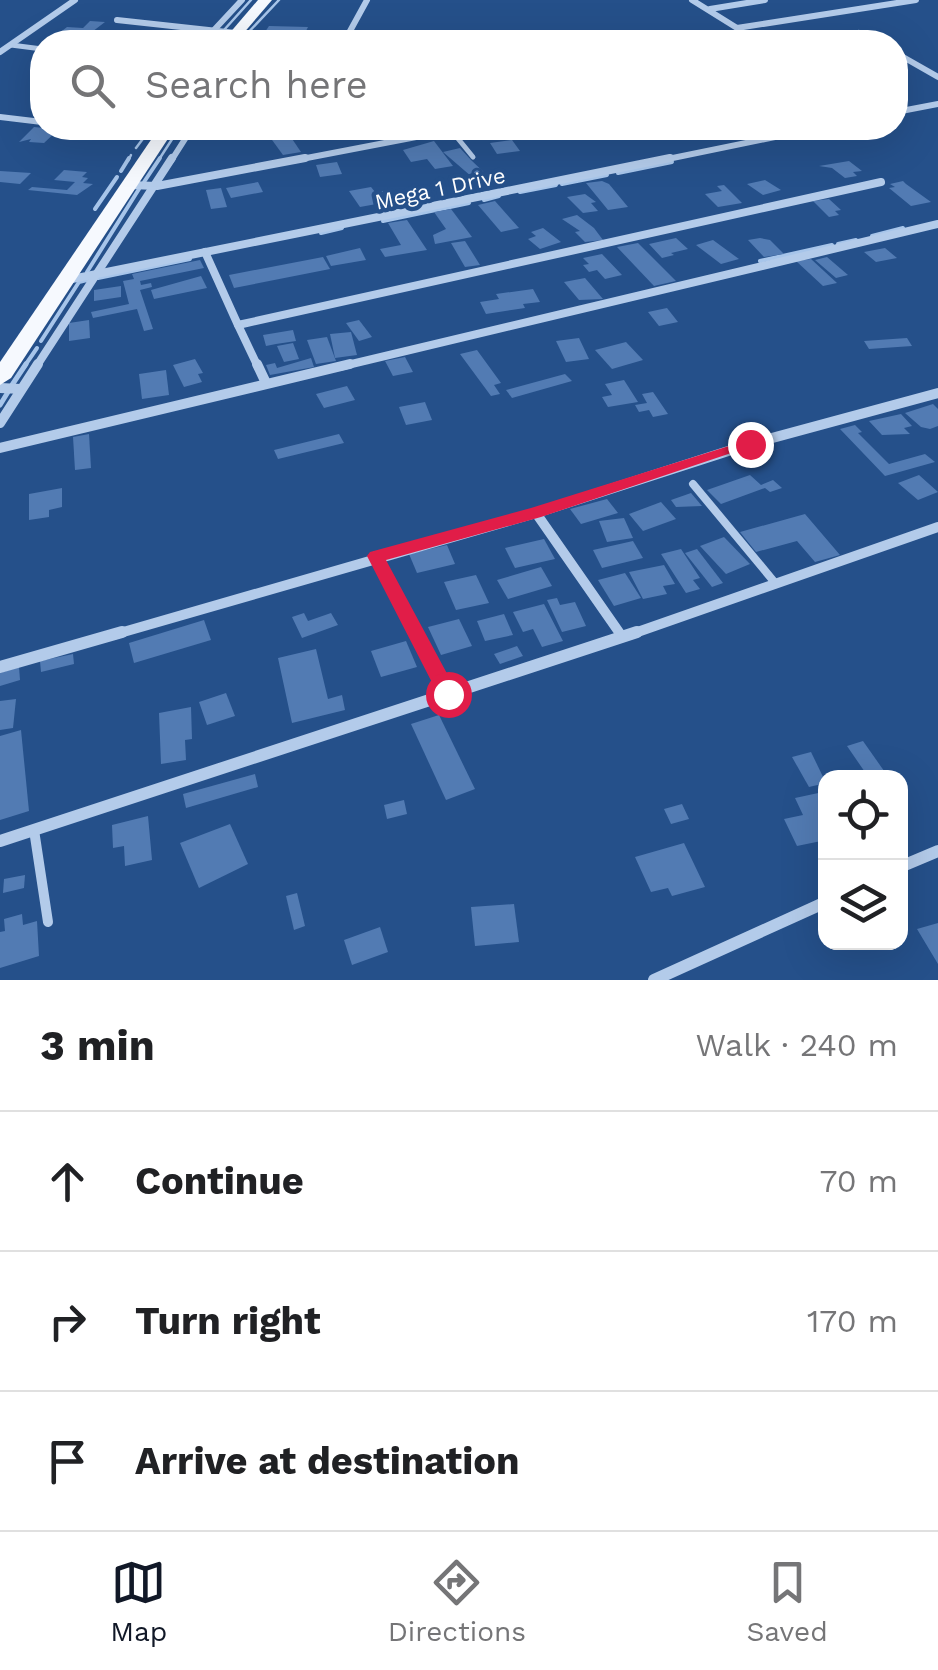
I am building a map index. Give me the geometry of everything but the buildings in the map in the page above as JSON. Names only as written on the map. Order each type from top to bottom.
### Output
[{"type":"main road","points":[[239,30],[265,0]]},
{"type":"main road","points":[[0,378],[159,140]]},
{"type":"street","points":[[31,30],[75,0]]},
{"type":"street","points":[[117,20],[214,30],[242,0]]},
{"type":"street","points":[[351,30],[368,0]]},
{"type":"street","points":[[692,0],[737,28],[916,0]]},
{"type":"street","points":[[710,8],[765,0]]},
{"type":"street","points":[[0,52],[30,30]]},
{"type":"street","points":[[0,38],[13,42]]},
{"type":"street","points":[[908,61],[938,77]]},
{"type":"street","points":[[908,110],[938,104]]},
{"type":"street","points":[[0,116],[30,120]]},
{"type":"street","points":[[0,423],[185,140]]},
{"type":"street","points":[[130,185],[157,186],[398,140]]},
{"type":"street","name":"Mega 1 Drive","points":[[66,280],[760,140]]},
{"type":"street","points":[[238,325],[882,182]]},
{"type":"street","points":[[0,448],[938,224]]},
{"type":"street","points":[[205,252],[266,383]]},
{"type":"street","points":[[24,344],[48,345]]},
{"type":"street","points":[[0,388],[21,389]]},
{"type":"street","points":[[0,667],[536,513],[750,444],[938,392]]},
{"type":"street","points":[[536,513],[621,635]]},
{"type":"street","points":[[0,841],[776,585],[938,527]]},
{"type":"street","points":[[376,556],[448,694]]},
{"type":"street","points":[[908,863],[938,850]]},
{"type":"street","points":[[654,980],[818,906]]},
{"type":"lane","points":[[13,42],[30,46]]},
{"type":"lane","points":[[460,140],[474,156]]},
{"type":"lane","points":[[693,484],[776,585]]},
{"type":"lane","points":[[34,830],[48,922]]},
{"type":"waterway","points":[[224,30],[251,0]]},
{"type":"waterway","points":[[251,30],[279,0]]},
{"type":"waterway","points":[[136,148],[142,140]]},
{"type":"waterway","points":[[158,161],[172,140]]},
{"type":"waterway","points":[[128,161],[131,155]]},
{"type":"waterway","points":[[121,171],[129,158]]},
{"type":"waterway","points":[[144,182],[158,161]]},
{"type":"waterway","points":[[618,173],[672,162]]},
{"type":"waterway","points":[[562,184],[607,175]]},
{"type":"waterway","points":[[95,209],[117,177]]},
{"type":"waterway","points":[[520,192],[556,185]]},
{"type":"waterway","points":[[87,272],[139,189]]},
{"type":"waterway","points":[[484,200],[499,196]]},
{"type":"waterway","points":[[383,221],[469,203]]},
{"type":"waterway","points":[[321,233],[342,228]]},
{"type":"waterway","points":[[872,236],[903,228]]},
{"type":"waterway","points":[[838,244],[856,240]]},
{"type":"waterway","points":[[760,261],[832,245]]},
{"type":"waterway","points":[[98,278],[190,259]]},
{"type":"waterway","points":[[41,341],[79,282],[87,280]]},
{"type":"waterway","points":[[24,367],[37,348]]},
{"type":"waterway","points":[[12,385],[24,367]]},
{"type":"waterway","points":[[0,405],[8,392]]},
{"type":"route","points":[[448,694],[376,556],[536,513],[750,444]]}]
